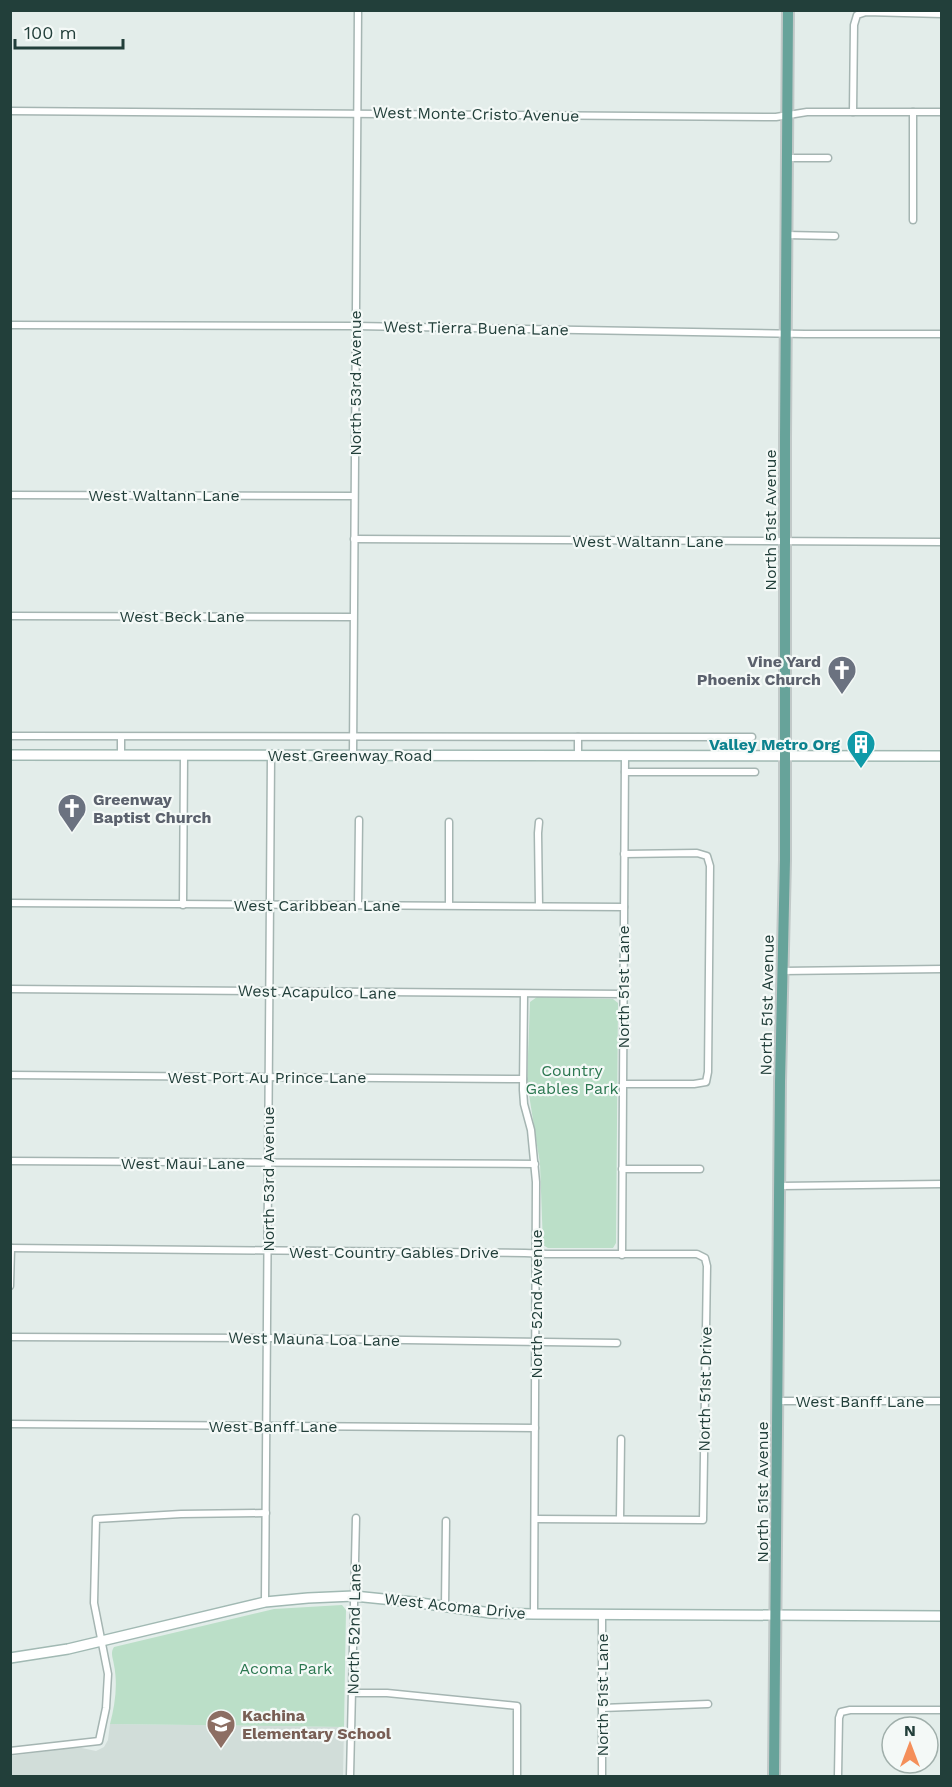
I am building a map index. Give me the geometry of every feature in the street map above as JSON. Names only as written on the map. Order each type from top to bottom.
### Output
[{"type":"main road","name":"North 51st Avenue","points":[[774,1776],[780,1082],[786,860],[788,10]]},
{"type":"street","name":"North 53rd Avenue","points":[[353,756],[358,10]]},
{"type":"street","points":[[853,112],[854,24],[857,15],[866,12],[942,14]]},
{"type":"street","name":"West Monte Cristo Avenue","points":[[10,111],[771,117],[807,111],[942,112]]},
{"type":"street","points":[[913,112],[913,220]]},
{"type":"street","points":[[786,158],[828,158]]},
{"type":"street","points":[[786,235],[835,236]]},
{"type":"street","name":"West Tierra Buena Lane","points":[[10,325],[355,326],[942,334]]},
{"type":"street","name":"West Waltann Lane","points":[[10,495],[354,496]]},
{"type":"street","name":"West Waltann Lane","points":[[354,539],[942,542]]},
{"type":"street","name":"West Beck Lane","points":[[10,616],[353,617]]},
{"type":"street","name":"West Greenway Road","points":[[10,736],[752,737]]},
{"type":"street","points":[[121,737],[121,755]]},
{"type":"street","points":[[578,737],[578,756]]},
{"type":"street","name":"West Greenway Road","points":[[10,755],[942,756]]},
{"type":"street","points":[[183,905],[184,755]]},
{"type":"street","name":"North 53rd Avenue","points":[[265,1602],[271,755]]},
{"type":"street","name":"North 51st Lane","points":[[621,1255],[625,756]]},
{"type":"street","points":[[625,772],[755,772]]},
{"type":"street","points":[[358,905],[359,820]]},
{"type":"street","points":[[449,822],[449,905]]},
{"type":"street","points":[[539,822],[539,906]]},
{"type":"street","points":[[623,1084],[706,1082],[708,1072],[710,866],[707,856],[697,853],[624,854]]},
{"type":"street","name":"West Caribbean Lane","points":[[10,903],[624,907]]},
{"type":"street","points":[[782,971],[942,969]]},
{"type":"street","name":"West Acapulco Lane","points":[[10,988],[623,994]]},
{"type":"street","name":"North 52nd Avenue","points":[[524,994],[524,1104],[531,1130],[535,1164],[537,1253],[534,1614]]},
{"type":"street","name":"West Port Au Prince Lane","points":[[10,1075],[523,1078]]},
{"type":"street","name":"West Maui Lane","points":[[10,1161],[535,1164]]},
{"type":"street","points":[[622,1169],[700,1169]]},
{"type":"street","points":[[780,1186],[942,1184]]},
{"type":"street","points":[[10,1286],[11,1248]]},
{"type":"street","name":"West Country Gables Drive","points":[[11,1248],[698,1254],[705,1258]]},
{"type":"street","name":"North 51st Drive","points":[[620,1519],[703,1520],[707,1266],[705,1258]]},
{"type":"street","name":"West Mauna Loa Lane","points":[[10,1337],[616,1343]]},
{"type":"street","name":"West Banff Lane","points":[[778,1401],[942,1401]]},
{"type":"street","name":"West Banff Lane","points":[[10,1424],[535,1428]]},
{"type":"street","points":[[535,1519],[620,1519],[621,1439]]},
{"type":"street","points":[[10,1750],[99,1741],[106,1708],[108,1674],[94,1603],[96,1519],[180,1514],[266,1513]]},
{"type":"street","name":"North 52nd Lane","points":[[350,1776],[356,1518]]},
{"type":"street","points":[[445,1606],[446,1521]]},
{"type":"street","name":"West Acoma Drive","points":[[10,1658],[68,1649],[265,1602],[308,1598],[354,1596],[490,1613],[942,1616]]},
{"type":"street","name":"North 51st Lane","points":[[602,1614],[602,1776]]},
{"type":"street","points":[[352,1693],[387,1693],[517,1706],[517,1776]]},
{"type":"street","points":[[602,1708],[708,1704]]},
{"type":"street","points":[[838,1776],[841,1712],[850,1710],[942,1710]]},
{"type":"shaded area","name":"Kachina Elementary School","points":[[110,1724],[344,1727],[343,1776],[11,1776],[10,1756],[77,1747],[96,1751],[104,1747],[108,1740]]},
{"type":"green space","name":"Country Gables Park","points":[[537,997],[613,999],[618,1003],[616,1243],[613,1248],[548,1248],[543,1245],[540,1164],[527,1082],[530,1002]]},
{"type":"green space","name":"Acoma Park","points":[[342,1605],[346,1610],[344,1727],[110,1724],[116,1687],[112,1653],[114,1647],[274,1609]]},
{"type":"place","name":"Vine Yard Phoenix Church","points":[[842,696]]},
{"type":"place","name":"Valley Metro Org","points":[[861,770]]},
{"type":"place","name":"Greenway Baptist Church","points":[[72,834]]},
{"type":"place","name":"Kachina Elementary School","points":[[221,1750]]}]
